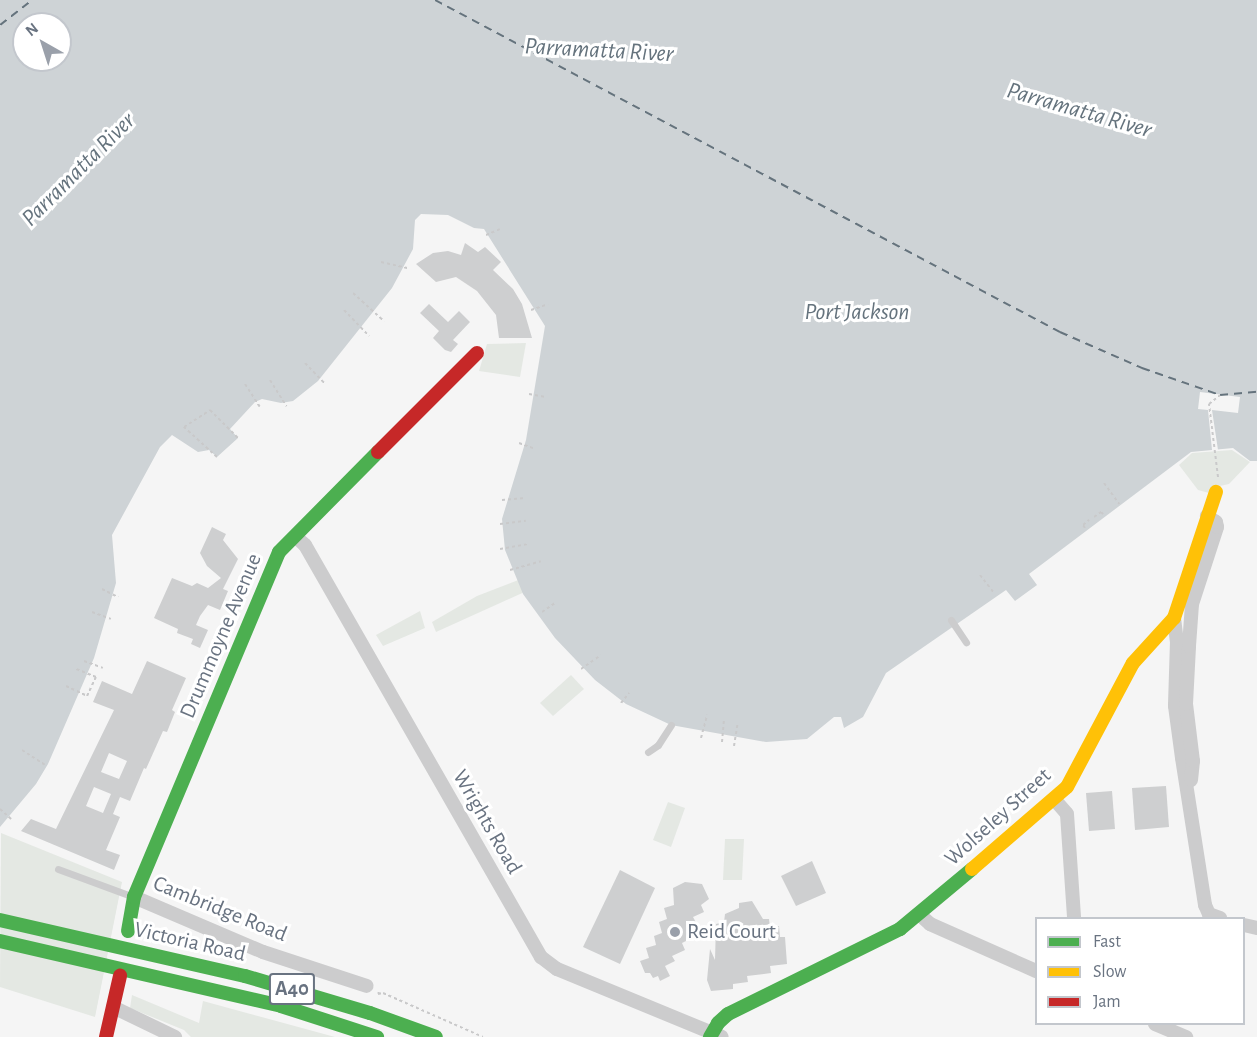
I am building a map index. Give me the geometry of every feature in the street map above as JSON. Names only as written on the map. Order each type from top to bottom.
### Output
[{"type":"main road","name":"Drummoyne Avenue","points":[[128,931],[134,897],[279,552],[477,353]]},
{"type":"main road","name":"Wolseley Street","points":[[715,1036],[728,1014],[876,942],[919,914],[1055,800],[1067,787],[1133,663],[1174,618],[1216,492]]},
{"type":"main road","name":"Victoria Road","points":[[0,921],[156,955],[308,994],[436,1037]]},
{"type":"main road","name":"Victoria Road","points":[[0,941],[151,974],[281,1006],[377,1037]]},
{"type":"main road","points":[[106,1037],[120,976]]},
{"type":"street","points":[[1190,806],[1192,761],[1186,705],[1189,646],[1192,604],[1216,527],[1216,522],[1208,516]]},
{"type":"street","name":"Wrights Road","points":[[296,537],[305,545],[541,957],[557,969],[715,1036]]},
{"type":"street","points":[[1174,618],[1177,641],[1175,706],[1205,906],[1215,916]]},
{"type":"street","points":[[1055,800],[1065,808],[1068,819],[1074,917]]},
{"type":"street","name":"Cambridge Road","points":[[134,897],[263,952],[370,988]]},
{"type":"street","points":[[919,914],[930,924],[1035,971]]},
{"type":"street","points":[[113,1007],[175,1037]]},
{"type":"street","points":[[1159,1025],[1186,1037]]},
{"type":"lane","points":[[951,620],[966,642]]},
{"type":"lane","points":[[648,752],[658,745],[671,725]]},
{"type":"lane","name":"Cambridge Road","points":[[58,868],[134,897]]},
{"type":"path","points":[[486,235],[500,229]]},
{"type":"path","points":[[381,262],[408,268]]},
{"type":"path","points":[[353,293],[384,321]]},
{"type":"path","points":[[531,310],[548,304]]},
{"type":"path","points":[[344,310],[369,336]]},
{"type":"path","points":[[305,363],[325,384]]},
{"type":"path","points":[[270,380],[286,406]]},
{"type":"path","points":[[245,384],[260,406]]},
{"type":"path","points":[[529,394],[546,397]]},
{"type":"path","points":[[1216,492],[1224,492],[1217,475],[1209,404],[1220,395]]},
{"type":"path","points":[[217,457],[184,427],[210,410],[238,438]]},
{"type":"path","points":[[519,444],[533,448]]},
{"type":"path","points":[[1104,483],[1119,504]]},
{"type":"path","points":[[502,501],[525,498]]},
{"type":"path","points":[[1094,516],[1101,512],[1103,514]]},
{"type":"path","points":[[1085,528],[1083,525],[1089,520]]},
{"type":"path","points":[[500,524],[526,521]]},
{"type":"path","points":[[500,549],[528,544]]},
{"type":"path","points":[[510,570],[541,561]]},
{"type":"path","points":[[980,575],[994,593]]},
{"type":"path","points":[[102,589],[118,597]]},
{"type":"path","points":[[542,612],[555,603]]},
{"type":"path","points":[[92,612],[111,620]]},
{"type":"path","points":[[581,669],[601,655]]},
{"type":"path","points":[[84,661],[103,668]]},
{"type":"path","points":[[66,686],[87,696],[96,677],[76,669]]},
{"type":"path","points":[[621,703],[629,693]]},
{"type":"path","points":[[701,738],[707,715]]},
{"type":"path","points":[[722,742],[724,719]]},
{"type":"path","points":[[734,746],[738,722]]},
{"type":"path","points":[[21,750],[45,765]]},
{"type":"path","points":[[0,809],[10,819]]},
{"type":"path","points":[[370,988],[483,1037]]},
{"type":"shaded area","points":[[526,343],[520,377],[479,371],[487,344]]},
{"type":"shaded area","points":[[1232,450],[1250,462],[1229,484],[1215,487],[1209,493],[1198,490],[1179,465],[1192,453]]},
{"type":"shaded area","points":[[521,579],[529,590],[436,632],[432,622],[477,596]]},
{"type":"shaded area","points":[[420,611],[425,628],[383,646],[376,635]]},
{"type":"shaded area","points":[[571,675],[584,689],[553,716],[540,703]]},
{"type":"shaded area","points":[[668,802],[685,808],[671,847],[653,840]]},
{"type":"shaded area","points":[[1,833],[122,882],[95,1017],[0,987]]},
{"type":"shaded area","points":[[725,839],[744,839],[742,880],[723,880]]},
{"type":"shaded area","points":[[132,995],[199,1023],[203,1001],[335,1037],[191,1037],[184,1030],[130,1008]]},
{"type":"water","name":"Port Jackson","points":[[0,0],[1257,0],[1257,461],[1250,461],[1233,448],[1191,452],[1029,574],[1037,585],[1015,601],[1006,590],[886,673],[863,717],[844,728],[841,717],[834,717],[807,739],[766,742],[671,725],[626,704],[595,680],[555,638],[523,594],[505,550],[502,519],[526,440],[545,326],[484,229],[474,228],[448,215],[421,214],[415,220],[413,249],[392,288],[318,381],[293,401],[281,403],[262,399],[255,402],[230,429],[238,438],[217,457],[209,450],[198,452],[172,435],[160,447],[112,535],[116,583],[94,658],[48,764],[36,784],[0,827]]},
{"type":"pier","points":[[1200,392],[1240,397],[1238,413],[1212,410],[1218,450],[1212,450],[1208,410],[1198,409]]},
{"type":"building","points":[[465,243],[478,252],[485,247],[501,262],[493,270],[513,289],[522,304],[532,338],[499,338],[496,315],[477,291],[456,277],[436,282],[416,264],[433,253],[448,251],[461,255]]},
{"type":"building","points":[[429,304],[448,322],[459,311],[470,322],[453,340],[458,344],[451,352],[445,350],[433,338],[439,331],[420,313]]},
{"type":"building","points":[[212,527],[226,534],[223,540],[238,559],[223,589],[228,591],[220,610],[208,605],[196,625],[208,630],[200,648],[191,644],[193,639],[177,633],[178,629],[154,618],[172,578],[192,586],[197,583],[208,588],[221,578],[207,566],[200,553]]},
{"type":"building","points":[[147,661],[186,678],[172,710],[175,712],[167,732],[163,731],[130,801],[120,797],[113,814],[120,817],[106,850],[120,855],[114,870],[21,831],[31,819],[56,829],[114,710],[93,702],[102,681],[132,694]],"holes":[[[109,753],[127,761],[119,779],[101,772]],[[94,787],[111,794],[103,813],[86,806]]]},
{"type":"building","points":[[1166,786],[1169,827],[1135,830],[1132,788]]},
{"type":"building","points":[[1112,791],[1115,829],[1089,831],[1086,793]]},
{"type":"building","points":[[812,861],[826,893],[796,906],[781,876]]},
{"type":"building","points":[[620,870],[655,888],[620,964],[583,947]]},
{"type":"building","name":"Reid Court","points":[[685,882],[702,884],[709,899],[701,905],[704,912],[693,917],[698,926],[688,931],[692,938],[682,943],[685,950],[672,956],[675,961],[665,966],[670,976],[660,981],[658,976],[653,978],[650,973],[645,973],[640,961],[649,958],[646,948],[656,945],[654,936],[662,933],[659,922],[667,919],[664,908],[674,905],[673,888]]},
{"type":"building","points":[[752,901],[763,919],[769,919],[770,927],[779,926],[780,937],[785,937],[787,964],[770,966],[771,973],[747,976],[748,982],[733,984],[733,989],[711,991],[707,980],[710,949],[715,960],[716,924],[724,922],[725,914],[739,908],[739,903]]},
{"type":"ferry route","points":[[0,25],[32,0]]},
{"type":"ferry route","points":[[435,0],[1060,332],[1142,368],[1220,395],[1257,392]]},
{"type":"traffic: fast","points":[[128,931],[134,897],[279,552],[378,452]]},
{"type":"traffic: fast","points":[[710,1037],[718,1023],[728,1014],[900,929],[972,869]]},
{"type":"traffic: fast","points":[[0,920],[245,976],[370,1013],[436,1037]]},
{"type":"traffic: fast","points":[[0,941],[281,1006],[377,1037]]},
{"type":"traffic: slow","points":[[972,869],[1067,787],[1133,663],[1174,618],[1216,492]]},
{"type":"traffic: jam","points":[[378,452],[477,353]]},
{"type":"traffic: jam","points":[[106,1037],[120,976]]},
{"type":"place","name":"Reid Court","points":[[675,932]]},
{"type":"water label","name":"Parramatta River","points":[[599,51]]},
{"type":"water label","name":"Parramatta River","points":[[1079,111]]},
{"type":"water label","name":"Parramatta River","points":[[79,170]]}]
